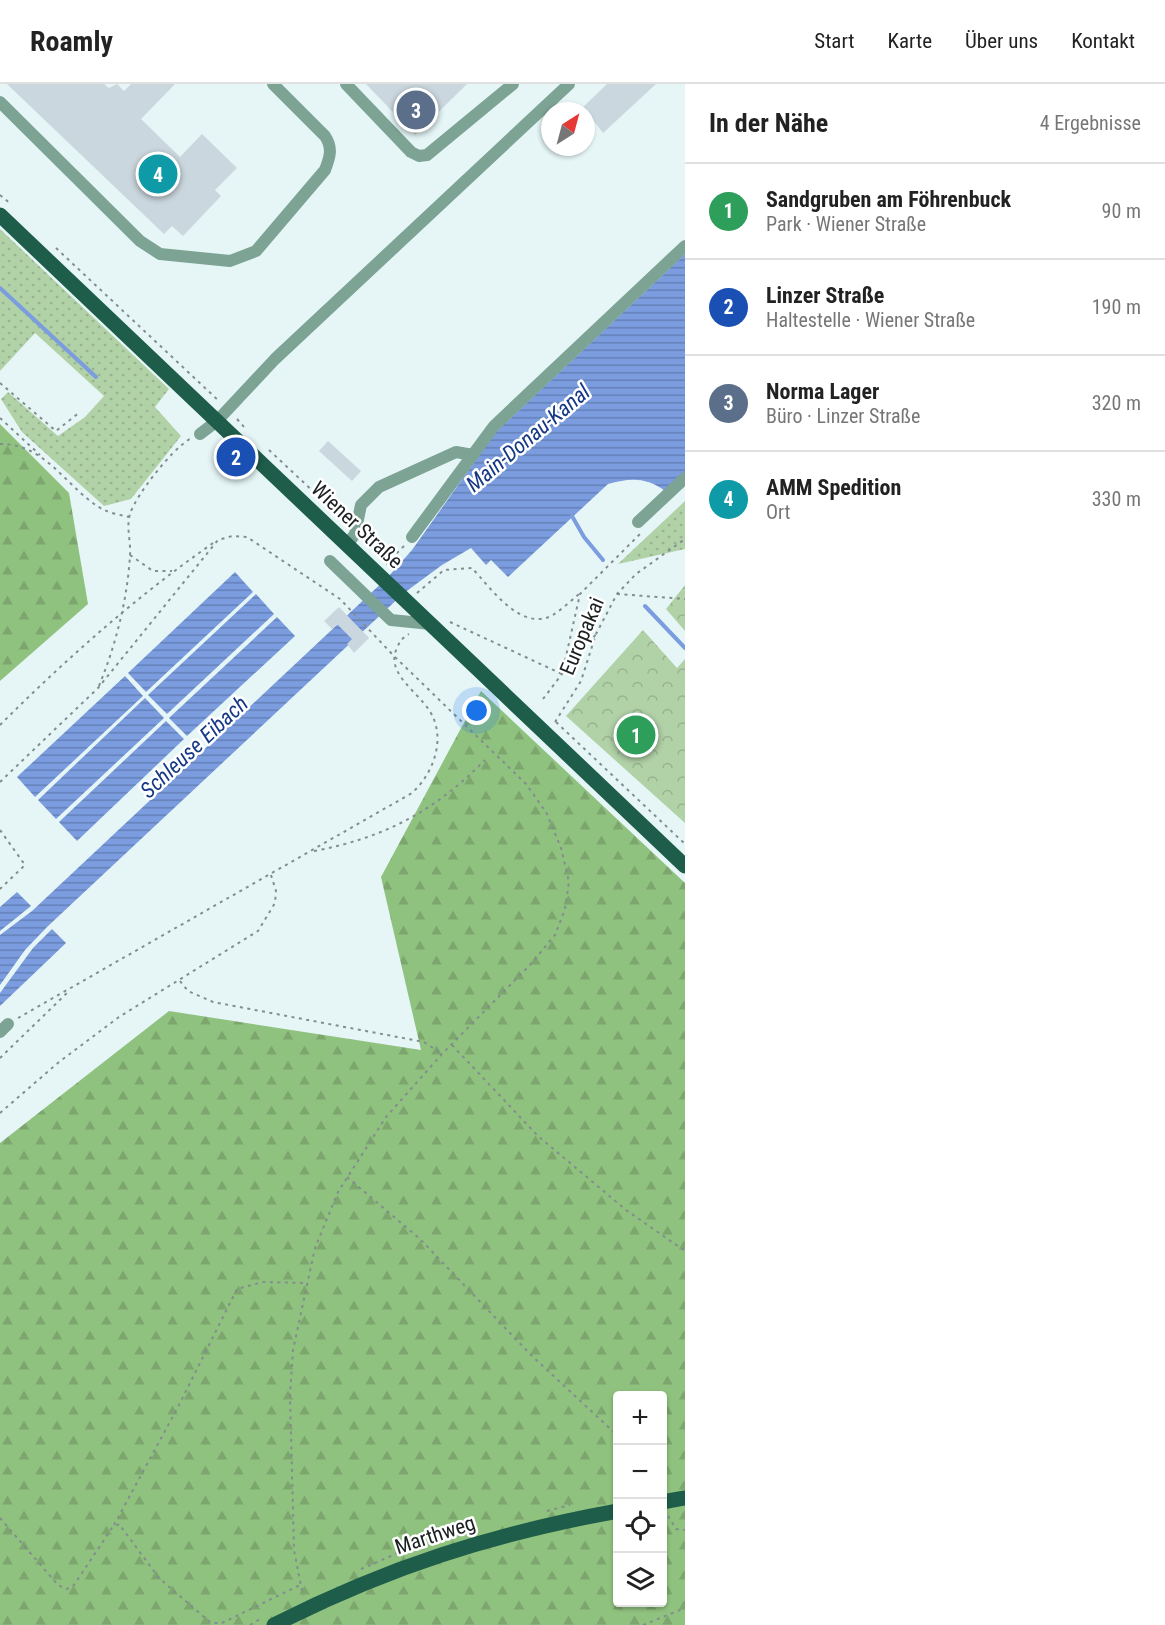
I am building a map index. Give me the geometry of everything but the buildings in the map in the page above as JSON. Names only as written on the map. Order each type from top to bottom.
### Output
[{"type":"main road","name":"Wiener Straße","points":[[0,215],[347,545],[380,570],[412,599],[431,624],[685,866]]},
{"type":"main road","points":[[667,1501],[685,1498]]},
{"type":"main road","name":"Marthweg","points":[[274,1625],[366,1581],[444,1552],[534,1528],[613,1512]]},
{"type":"street","points":[[0,102],[140,241],[160,254],[230,261],[256,251],[325,170],[330,157],[331,145],[325,136],[273,84]]},
{"type":"street","points":[[346,84],[411,152],[418,156],[427,155],[513,84]]},
{"type":"street","points":[[200,434],[217,422],[275,359],[569,84]]},
{"type":"street","points":[[412,537],[494,426],[685,246]]},
{"type":"street","points":[[347,545],[355,534],[362,505],[380,487],[456,452],[473,455]]},
{"type":"street","points":[[642,525],[685,478]]},
{"type":"street","points":[[330,561],[390,620],[431,624]]},
{"type":"path","points":[[0,383],[56,431],[80,412]]},
{"type":"path","points":[[0,418],[101,508],[129,517]]},
{"type":"path","points":[[98,688],[122,615],[130,555],[129,517],[134,504],[154,476],[185,442],[200,434]]},
{"type":"path","points":[[0,444],[8,444],[41,456]]},
{"type":"path","points":[[412,599],[444,570],[472,568],[513,610],[526,617],[551,616],[580,594],[642,525]]},
{"type":"path","points":[[0,725],[46,679],[172,571],[218,540],[232,536],[247,537],[340,598],[379,641],[526,784],[546,812],[561,848],[569,882],[565,909],[555,935],[495,1002],[442,1054],[386,1118],[347,1177],[315,1248],[293,1350],[291,1396],[294,1550],[306,1609]]},
{"type":"path","points":[[380,570],[412,537]]},
{"type":"path","name":"Europakai","points":[[547,734],[581,681],[596,634],[617,594],[636,574],[685,539]]},
{"type":"path","points":[[0,782],[98,688],[218,540]]},
{"type":"path","points":[[130,555],[153,571],[172,571]]},
{"type":"path","points":[[562,674],[580,594]]},
{"type":"path","points":[[617,594],[685,599]]},
{"type":"path","points":[[4,1028],[311,852],[412,793],[422,784],[433,765],[437,746],[429,710],[400,677],[393,655],[402,638],[442,620],[462,627],[562,674]]},
{"type":"path","points":[[543,699],[562,674],[573,666],[596,634]]},
{"type":"path","points":[[311,852],[351,844],[431,808],[457,789],[485,760]]},
{"type":"path","points":[[0,830],[25,865],[0,889]]},
{"type":"path","points":[[0,1113],[59,1062],[119,1017],[258,931],[275,903],[276,891],[271,875]]},
{"type":"path","points":[[179,980],[188,991],[213,1002],[424,1042],[442,1054]]},
{"type":"path","points":[[0,1058],[70,990]]},
{"type":"path","points":[[452,1044],[538,1136],[626,1210],[685,1251]]},
{"type":"path","points":[[347,1177],[420,1239],[531,1355],[613,1431]]},
{"type":"path","points":[[0,1518],[58,1585],[67,1589],[74,1586],[112,1528],[178,1407],[237,1289],[263,1282],[306,1283]]},
{"type":"path","points":[[667,1511],[676,1528],[685,1530]]},
{"type":"path","points":[[112,1528],[118,1524],[125,1530],[159,1578],[211,1623],[222,1623],[300,1585]]},
{"type":"path","points":[[643,1625],[685,1608]]},
{"type":"green space","points":[[0,229],[169,389],[155,407],[181,436],[131,499],[104,506],[22,432],[1,399],[8,392],[58,436],[85,417],[104,396],[35,333],[0,371]]},
{"type":"green space","points":[[0,424],[69,493],[88,604],[0,681]]},
{"type":"green space","points":[[685,501],[685,549],[618,564]]},
{"type":"green space","points":[[685,585],[685,631],[666,609]]},
{"type":"green space","points":[[643,630],[677,668],[685,659],[685,823],[566,716]]},
{"type":"green space","points":[[481,691],[685,883],[685,1625],[0,1625],[0,1143],[169,1011],[421,1050],[381,877]]},
{"type":"water","name":"Main-Donau-Kanal","points":[[685,254],[685,485],[665,491],[651,483],[638,480],[608,484],[508,577],[491,560],[486,565],[471,548],[442,565],[404,593],[47,927],[25,950],[0,985],[0,935],[32,911],[388,577],[412,550],[495,433]]},
{"type":"water","points":[[235,572],[253,592],[146,692],[128,673]]},
{"type":"water","points":[[256,594],[274,614],[167,714],[148,695]]},
{"type":"water","points":[[277,617],[295,636],[187,736],[169,718]]},
{"type":"water","points":[[125,676],[143,696],[35,797],[17,777]]},
{"type":"water","points":[[145,698],[164,718],[56,819],[38,800]]},
{"type":"water","points":[[166,721],[184,739],[77,841],[59,822]]},
{"type":"water","points":[[17,892],[31,906],[0,931],[0,907]]},
{"type":"water","points":[[52,929],[66,943],[0,1006],[0,993],[33,948]]},
{"type":"waterway","points":[[0,288],[96,377]]},
{"type":"waterway","points":[[572,516],[584,537],[603,560]]},
{"type":"waterway","points":[[645,606],[685,648]]},
{"type":"place","name":"Norma Lager","points":[[416,110]]},
{"type":"place","name":"AMM Spedition","points":[[158,174]]},
{"type":"place","name":"Linzer Straße","points":[[236,457]]},
{"type":"place","name":"Sandgruben am Föhrenbuck","points":[[636,735]]},
{"type":"water label","name":"Schleuse Eibach","points":[[194,747]]}]
